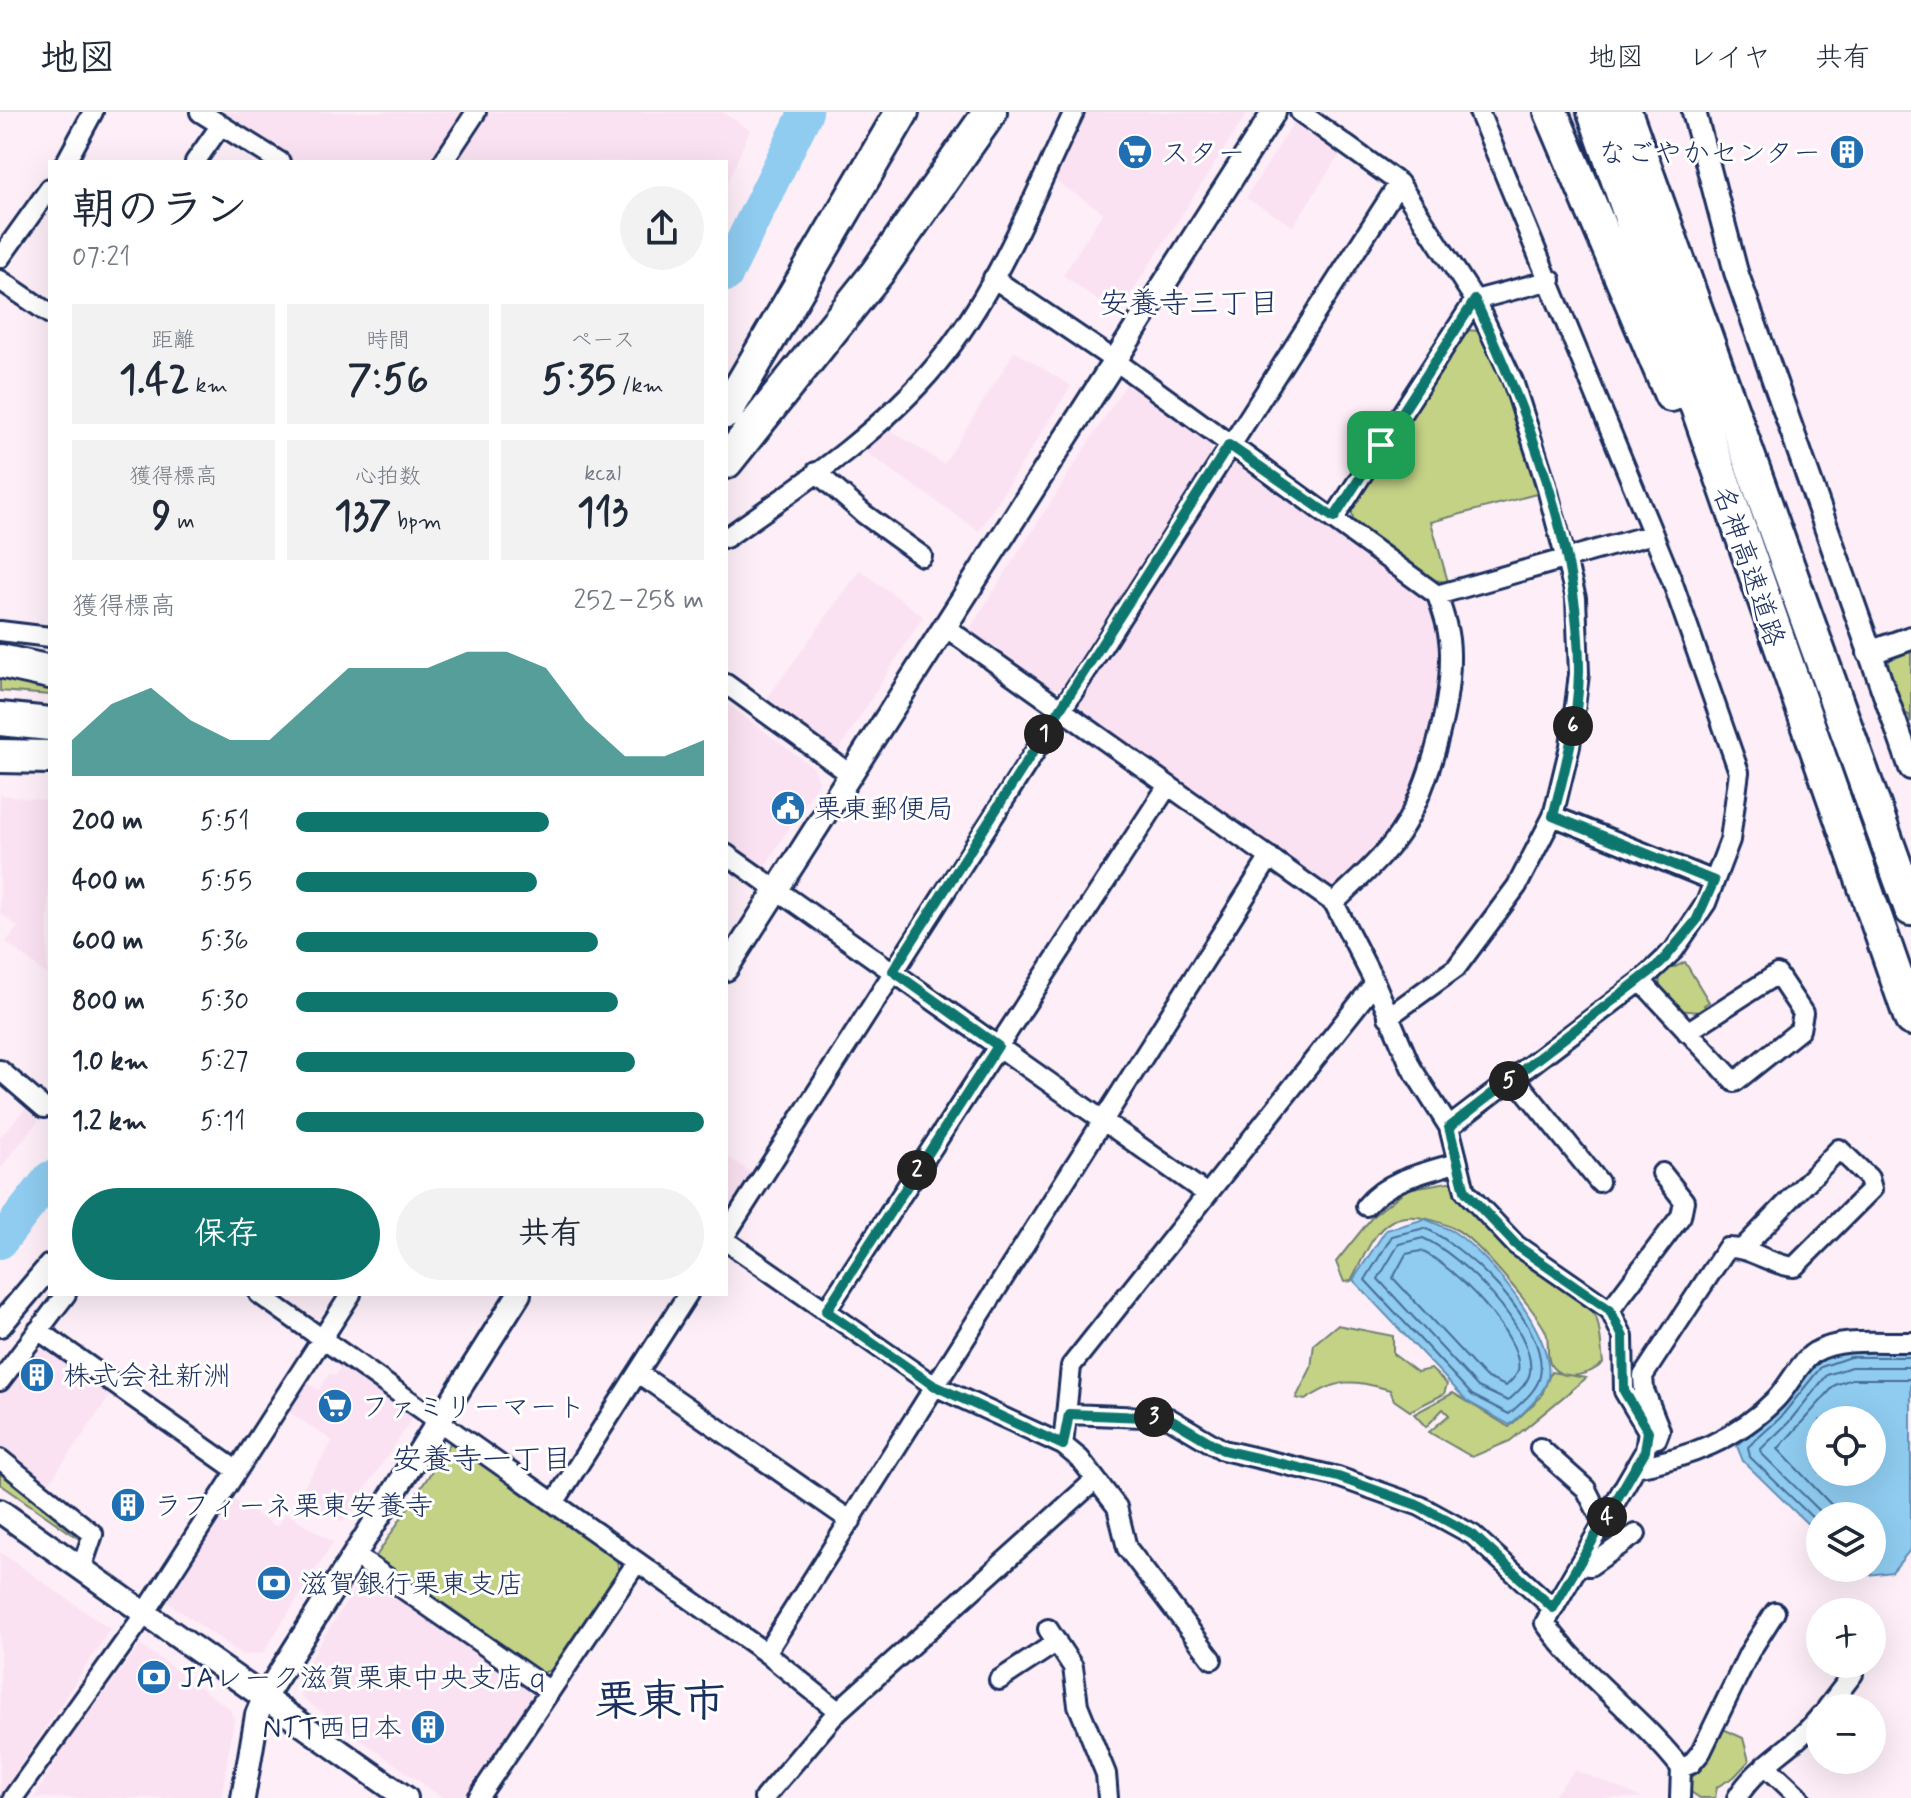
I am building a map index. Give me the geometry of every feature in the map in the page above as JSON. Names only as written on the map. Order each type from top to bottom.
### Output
[{"type":"highway","points":[[728,409],[902,112]]},
{"type":"highway","points":[[728,459],[877,273],[990,112]]},
{"type":"highway","points":[[1551,112],[1783,660]]},
{"type":"highway","name":"名神高速道路","points":[[1594,112],[1911,1019]]},
{"type":"highway","name":"名神高速道路","points":[[1625,112],[1911,909]]},
{"type":"highway","points":[[0,661],[48,672]]},
{"type":"highway","points":[[0,701],[48,706]]},
{"type":"highway","points":[[0,719],[48,724]]},
{"type":"highway","points":[[0,756],[48,757]]},
{"type":"street","points":[[67,160],[93,112]]},
{"type":"street","points":[[200,112],[277,160]]},
{"type":"street","points":[[444,160],[476,112]]},
{"type":"street","points":[[728,537],[867,434],[937,364],[993,278],[1074,112]]},
{"type":"street","points":[[728,966],[1117,362],[1274,112]]},
{"type":"street","points":[[1300,112],[1399,183],[1475,300],[1513,381],[1576,598],[1579,674],[1570,746],[1553,816],[1517,886],[1456,968],[1388,1017]]},
{"type":"street","points":[[1449,1127],[1641,981],[1674,950],[1696,921],[1730,840],[1739,772],[1653,534],[1551,280],[1479,112]]},
{"type":"street","points":[[1694,112],[1736,272],[1911,768]]},
{"type":"street","points":[[196,160],[221,125]]},
{"type":"street","points":[[728,1231],[1399,183]]},
{"type":"street","points":[[0,258],[48,191]]},
{"type":"street","points":[[993,278],[1117,362],[1437,595],[1448,625],[1451,656],[1443,715],[1423,786],[1395,841],[1334,903]]},
{"type":"street","points":[[0,280],[48,313]]},
{"type":"street","points":[[1334,518],[1475,300],[1551,280]]},
{"type":"street","points":[[816,472],[864,514],[922,556]]},
{"type":"street","points":[[1437,595],[1653,534]]},
{"type":"street","points":[[945,627],[1334,903],[1375,983],[1411,1067],[1449,1127],[1465,1191],[1516,1245],[1610,1310],[1623,1337],[1624,1391],[1648,1431],[1648,1441],[1545,1623],[1561,1646],[1655,1734],[1681,1768],[1684,1788],[1680,1798]]},
{"type":"street","points":[[0,631],[48,637]]},
{"type":"street","points":[[1869,653],[1911,638]]},
{"type":"street","points":[[728,685],[850,774]]},
{"type":"street","points":[[826,1311],[1167,787]]},
{"type":"street","points":[[1553,816],[1714,881]]},
{"type":"street","points":[[728,855],[1207,1194]]},
{"type":"street","points":[[766,1653],[1270,857]]},
{"type":"street","points":[[1641,981],[1687,1032],[1735,1082],[1800,1030],[1803,1013],[1777,974],[1687,1032]]},
{"type":"street","points":[[1063,1445],[1069,1414],[1066,1391],[1071,1366],[1375,983]]},
{"type":"street","points":[[0,1070],[44,1108]]},
{"type":"street","points":[[1514,1077],[1599,1182]]},
{"type":"street","points":[[1648,1441],[1657,1438],[1660,1430],[1644,1390],[1643,1376],[1727,1248],[1744,1247],[1779,1266],[1794,1267],[1872,1189],[1869,1178],[1839,1149],[1744,1247]]},
{"type":"street","points":[[1366,1206],[1377,1193],[1401,1179],[1456,1163]]},
{"type":"street","points":[[1610,1310],[1681,1216],[1684,1201],[1662,1173]]},
{"type":"street","points":[[728,1242],[933,1385],[1063,1445],[1080,1459],[1117,1507],[1127,1548],[1212,1659]]},
{"type":"street","points":[[0,1325],[48,1268]]},
{"type":"street","points":[[0,1381],[64,1296]]},
{"type":"street","points":[[262,1296],[766,1653],[838,1711]]},
{"type":"street","points":[[13,1798],[144,1615],[350,1296]]},
{"type":"street","points":[[243,1798],[257,1715],[264,1698],[518,1296]]},
{"type":"street","points":[[554,1503],[687,1296]]},
{"type":"street","points":[[38,1330],[236,1470]]},
{"type":"street","points":[[1635,1467],[1715,1444],[1748,1425],[1777,1398],[1812,1353],[1834,1344],[1911,1342]]},
{"type":"street","points":[[638,1373],[851,1521]]},
{"type":"street","points":[[1069,1414],[1169,1418],[1223,1450],[1338,1477],[1420,1506],[1473,1535],[1553,1608]]},
{"type":"street","points":[[1540,1448],[1586,1489],[1603,1523]]},
{"type":"street","points":[[0,1459],[93,1534],[81,1569]]},
{"type":"street","points":[[764,1798],[838,1711],[1094,1481]]},
{"type":"street","points":[[0,1511],[406,1798]]},
{"type":"street","points":[[1580,1565],[1590,1566],[1636,1534]]},
{"type":"street","points":[[353,1554],[550,1691]]},
{"type":"street","points":[[478,1798],[637,1562]]},
{"type":"street","points":[[1681,1768],[1691,1764],[1701,1752],[1749,1653],[1775,1612]]},
{"type":"street","points":[[999,1680],[1053,1636],[1073,1667],[1078,1705],[1106,1774],[1108,1798]]},
{"type":"street","points":[[1838,1694],[1850,1678]]},
{"type":"street","points":[[1737,1798],[1749,1778],[1806,1734]]},
{"type":"street","points":[[1765,1765],[1800,1798]]},
{"type":"shaded area","points":[[218,112],[463,112],[431,160],[293,160]]},
{"type":"shaded area","points":[[482,112],[722,112],[750,130],[728,182],[728,160],[451,160]]},
{"type":"shaded area","points":[[1083,112],[1248,112],[1117,315],[1063,275],[1103,212],[1052,179]]},
{"type":"shaded area","points":[[1296,119],[1341,152],[1293,226],[1246,198]]},
{"type":"shaded area","points":[[1015,351],[1071,386],[979,531],[863,450],[887,428],[944,464]]},
{"type":"shaded area","points":[[1126,384],[1210,442],[1212,456],[1064,687],[1052,689],[969,630]]},
{"type":"shaded area","points":[[1240,462],[1428,599],[1440,627],[1444,668],[1437,722],[1408,801],[1381,844],[1340,886],[1327,887],[1079,714],[1077,699],[1227,465]]},
{"type":"shaded area","points":[[860,570],[923,616],[838,752],[766,700]]},
{"type":"shaded area","name":"栗東郵便局","points":[[728,704],[814,768],[819,782],[763,869],[728,844]]},
{"type":"shaded area","points":[[0,795],[48,801],[47,975],[6,942],[18,927],[0,913]]},
{"type":"shaded area","points":[[28,1106],[41,1117],[0,1169],[0,1137]]},
{"type":"shaded area","points":[[728,1157],[753,1174],[728,1212]]},
{"type":"shaded area","points":[[47,1346],[112,1393],[47,1486],[0,1448],[0,1391],[33,1348]]},
{"type":"shaded area","points":[[342,1364],[414,1416],[343,1522],[299,1494],[333,1441],[286,1410],[304,1381],[319,1390],[330,1373],[335,1376]]},
{"type":"shaded area","points":[[230,1497],[277,1527],[286,1513],[333,1542],[263,1653],[243,1655],[164,1600]]},
{"type":"shaded area","points":[[0,1552],[110,1629],[0,1797]]},
{"type":"shaded area","points":[[365,1572],[529,1688],[533,1702],[467,1798],[443,1798],[302,1698],[298,1678]]},
{"type":"shaded area","points":[[140,1645],[230,1709],[234,1719],[221,1798],[34,1798],[64,1747]]},
{"type":"shaded area","points":[[1575,1770],[1624,1790],[1641,1798],[1552,1798]]},
{"type":"green space","points":[[1465,330],[1480,331],[1524,438],[1540,493],[1431,522],[1448,582],[1433,580],[1354,523],[1351,508]]},
{"type":"green space","points":[[1911,646],[1911,722],[1909,715],[1901,712],[1885,666],[1898,651]]},
{"type":"green space","points":[[0,675],[48,683],[48,695],[0,691]]},
{"type":"green space","points":[[1685,962],[1709,1002],[1704,1005],[1707,1009],[1700,1012],[1677,1010],[1659,986],[1660,978],[1674,964],[1675,967]]},
{"type":"green space","points":[[1454,1181],[1463,1200],[1489,1231],[1593,1312],[1598,1325],[1603,1363],[1578,1375],[1565,1375],[1553,1368],[1546,1332],[1519,1293],[1466,1237],[1434,1221],[1408,1217],[1392,1221],[1373,1239],[1351,1281],[1344,1282],[1336,1262],[1373,1216],[1407,1189]]},
{"type":"green space","points":[[1337,1325],[1393,1336],[1393,1354],[1417,1372],[1431,1369],[1447,1384],[1444,1394],[1410,1411],[1394,1400],[1390,1390],[1364,1384],[1337,1384],[1305,1400],[1296,1398],[1311,1368],[1314,1344]]},
{"type":"green space","points":[[1551,1372],[1586,1378],[1510,1441],[1472,1457],[1429,1432],[1449,1415],[1443,1409],[1426,1427],[1414,1414],[1453,1393],[1509,1427],[1541,1397]]},
{"type":"green space","points":[[451,1442],[616,1556],[619,1571],[553,1670],[540,1673],[375,1558]]},
{"type":"green space","points":[[0,1473],[86,1537],[82,1541],[0,1484]]},
{"type":"green space","points":[[1721,1728],[1743,1738],[1749,1761],[1734,1777],[1717,1787],[1715,1798],[1700,1798],[1688,1790],[1689,1783]]},
{"type":"water","points":[[1425,1219],[1454,1232],[1484,1258],[1516,1297],[1541,1340],[1547,1360],[1546,1384],[1532,1404],[1510,1425],[1467,1401],[1353,1280],[1386,1230]]},
{"type":"water","points":[[1850,1349],[1911,1349],[1911,1549],[1892,1572],[1886,1573],[1886,1502],[1806,1502],[1806,1522],[1743,1461],[1737,1446],[1774,1412],[1816,1361]]},
{"type":"waterway","points":[[728,271],[806,112]]},
{"type":"waterway","points":[[0,1242],[48,1181]]},
{"type":"place","name":"スター","points":[[1135,152]]},
{"type":"place","name":"なごやかセンター","points":[[1847,152]]},
{"type":"place","name":"栗東郵便局","points":[[788,808]]},
{"type":"place","name":"株式会社新洲","points":[[37,1375]]},
{"type":"place","name":"ファミリーマート","points":[[335,1406]]},
{"type":"place","name":"ラフィーネ栗東安養寺","points":[[128,1505]]},
{"type":"place","name":"滋賀銀行栗東支店","points":[[274,1583]]},
{"type":"place","name":"JAレーク滋賀栗東中央支店ｑ","points":[[154,1677]]},
{"type":"place","name":"NTT西日本","points":[[428,1727]]},
{"type":"district","name":"安養寺三丁目","points":[[1189,303]]},
{"type":"district","name":"安養寺一丁目","points":[[482,1459]]},
{"type":"district","name":"栗東市","points":[[660,1700]]},
{"type":"route","points":[[1475,300],[1513,381],[1545,481],[1576,598],[1579,674],[1570,746],[1553,816],[1714,881],[1696,921],[1660,964],[1449,1127],[1465,1191],[1516,1245],[1610,1310],[1623,1337],[1624,1391],[1648,1431],[1645,1451],[1553,1608],[1473,1535],[1420,1506],[1338,1477],[1223,1450],[1169,1418],[1069,1414],[1063,1445],[933,1385],[826,1311],[998,1046],[893,971],[1061,707],[1229,445],[1334,518],[1381,445],[1475,300]]}]
